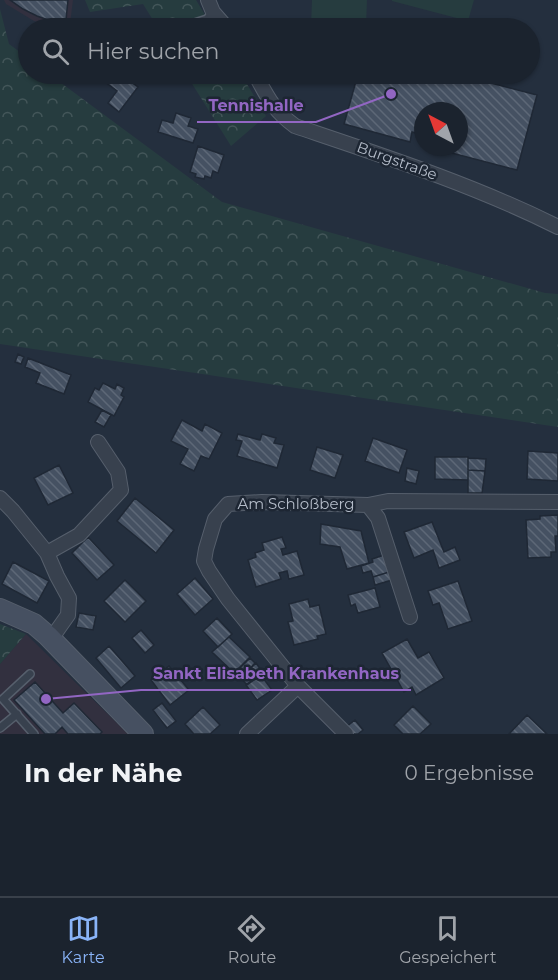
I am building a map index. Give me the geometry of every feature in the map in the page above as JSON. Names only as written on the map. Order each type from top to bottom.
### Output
[{"type":"street","name":"Burgstraße","points":[[260,84],[273,107],[295,126],[419,168],[558,227]]},
{"type":"street","points":[[47,553],[79,535],[121,490],[118,472],[98,442]]},
{"type":"street","points":[[0,498],[47,553],[69,598],[68,615],[56,632],[48,636]]},
{"type":"street","name":"Am Schloßberg","points":[[346,734],[298,686],[228,599],[209,571],[204,561],[206,549],[215,519],[228,504],[262,502],[368,505],[388,501],[558,502]]},
{"type":"street","name":"Am Schloßberg","points":[[368,505],[378,518],[410,617]]},
{"type":"street","points":[[0,609],[34,624],[48,636],[140,733]]},
{"type":"street","points":[[247,734],[298,686]]},
{"type":"lane","points":[[30,674],[3,699],[34,734]]},
{"type":"lane","points":[[0,728],[17,714]]},
{"type":"shaded area","points":[[4,0],[73,0],[71,18],[29,18],[6,4]]},
{"type":"shaded area","points":[[26,634],[128,734],[0,734],[0,664]]},
{"type":"green space","points":[[85,0],[196,0],[207,18],[152,18],[143,4],[90,12]]},
{"type":"green space","points":[[312,0],[367,0],[366,18],[311,18]]},
{"type":"green space","points":[[474,0],[469,18],[457,18],[392,1]]},
{"type":"green space","points":[[0,9],[9,44],[18,51],[18,84],[63,84],[222,202],[545,293],[558,294],[558,427],[0,344]]},
{"type":"green space","points":[[192,84],[247,84],[266,116],[231,146]]},
{"type":"green space","points":[[0,624],[26,634],[0,664]]},
{"type":"building","points":[[10,0],[68,0],[66,18],[43,18]]},
{"type":"building","points":[[108,84],[134,84],[138,87],[119,112],[108,103],[117,91]]},
{"type":"building","points":[[355,84],[495,84],[537,95],[517,170],[463,156],[468,156],[468,102],[414,102],[414,133],[412,132],[410,142],[344,124]]},
{"type":"building","points":[[176,113],[191,118],[188,126],[198,129],[193,143],[158,132],[162,120],[173,123]]},
{"type":"building","points":[[198,146],[224,155],[218,173],[213,171],[211,178],[195,177],[196,174],[190,172]]},
{"type":"building","points":[[18,354],[24,357],[21,364],[15,362]]},
{"type":"building","points":[[28,358],[71,375],[64,394],[36,383],[40,373],[25,367]]},
{"type":"building","points":[[103,383],[115,389],[117,384],[124,388],[121,395],[124,397],[114,416],[88,402],[95,388],[99,390]]},
{"type":"building","points":[[102,410],[111,415],[104,427],[95,422]]},
{"type":"building","points":[[182,420],[202,431],[205,424],[222,433],[209,459],[201,456],[194,471],[180,464],[188,449],[171,441]]},
{"type":"building","points":[[238,434],[260,440],[262,434],[276,438],[274,443],[284,445],[277,468],[237,456],[242,441],[236,440]]},
{"type":"building","points":[[373,438],[407,450],[399,473],[365,461]]},
{"type":"building","points":[[317,447],[343,455],[335,478],[310,470]]},
{"type":"building","points":[[528,451],[558,453],[558,481],[527,479]]},
{"type":"building","points":[[435,457],[468,457],[468,480],[435,479]]},
{"type":"building","points":[[468,458],[486,459],[485,471],[468,470]]},
{"type":"building","points":[[59,465],[73,493],[48,505],[34,478]]},
{"type":"building","points":[[407,468],[419,471],[416,484],[405,481]]},
{"type":"building","points":[[468,470],[485,471],[482,493],[468,493]]},
{"type":"building","points":[[135,498],[174,530],[156,553],[117,521]]},
{"type":"building","points":[[558,515],[558,536],[555,536],[556,552],[551,552],[551,557],[528,558],[526,520]]},
{"type":"building","points":[[432,522],[444,552],[455,547],[460,560],[439,568],[433,550],[414,558],[404,532]]},
{"type":"building","points":[[321,524],[361,531],[369,563],[347,569],[340,547],[320,544]]},
{"type":"building","points":[[88,537],[114,565],[97,580],[72,553]]},
{"type":"building","points":[[282,537],[286,548],[281,549],[283,555],[297,551],[304,575],[289,579],[287,571],[279,573],[281,579],[256,587],[248,560],[256,557],[255,553],[264,550],[262,543]]},
{"type":"building","points":[[384,555],[389,572],[373,577],[371,571],[363,573],[361,566]]},
{"type":"building","points":[[13,562],[49,581],[37,603],[2,584]]},
{"type":"building","points":[[389,572],[392,580],[375,585],[373,577]]},
{"type":"building","points":[[195,578],[213,599],[195,615],[177,594]]},
{"type":"building","points":[[125,580],[146,601],[125,622],[104,601]]},
{"type":"building","points":[[458,581],[472,621],[448,629],[439,603],[433,605],[428,591]]},
{"type":"building","points":[[375,588],[380,607],[358,613],[355,604],[351,606],[348,595]]},
{"type":"building","points":[[308,599],[310,607],[319,605],[326,634],[317,636],[318,639],[294,645],[288,622],[293,621],[289,604]]},
{"type":"building","points":[[79,613],[96,616],[93,630],[76,627]]},
{"type":"building","points":[[217,618],[232,634],[218,647],[203,631]]},
{"type":"building","points":[[141,630],[154,645],[145,653],[132,638]]},
{"type":"building","points":[[229,637],[250,657],[234,673],[212,652]]},
{"type":"building","points":[[407,639],[418,658],[429,652],[444,678],[416,695],[412,687],[404,692],[382,653]]},
{"type":"building","points":[[109,646],[135,676],[121,688],[96,658]]},
{"type":"building","points":[[250,658],[255,663],[242,677],[237,671]]},
{"type":"building","points":[[256,663],[262,674],[247,685],[241,678]]},
{"type":"building","points":[[169,666],[189,690],[170,705],[151,680]]},
{"type":"building","points":[[260,674],[272,690],[257,700],[246,685]]},
{"type":"building","points":[[35,682],[63,713],[74,703],[102,732],[100,734],[68,734],[62,727],[55,734],[45,734],[14,700]]},
{"type":"building","points":[[162,703],[176,721],[167,728],[153,710]]},
{"type":"building","points":[[413,706],[431,724],[420,734],[403,734],[394,725]]},
{"type":"building","points":[[203,707],[220,725],[210,734],[194,734],[185,724]]},
{"type":"building","points":[[527,715],[547,734],[509,734]]},
{"type":"building","points":[[355,720],[363,730],[358,734],[352,734],[346,727]]},
{"type":"place","name":"Tennishalle","points":[[391,94]]},
{"type":"place","name":"Sankt Elisabeth Krankenhaus","points":[[46,699]]}]
